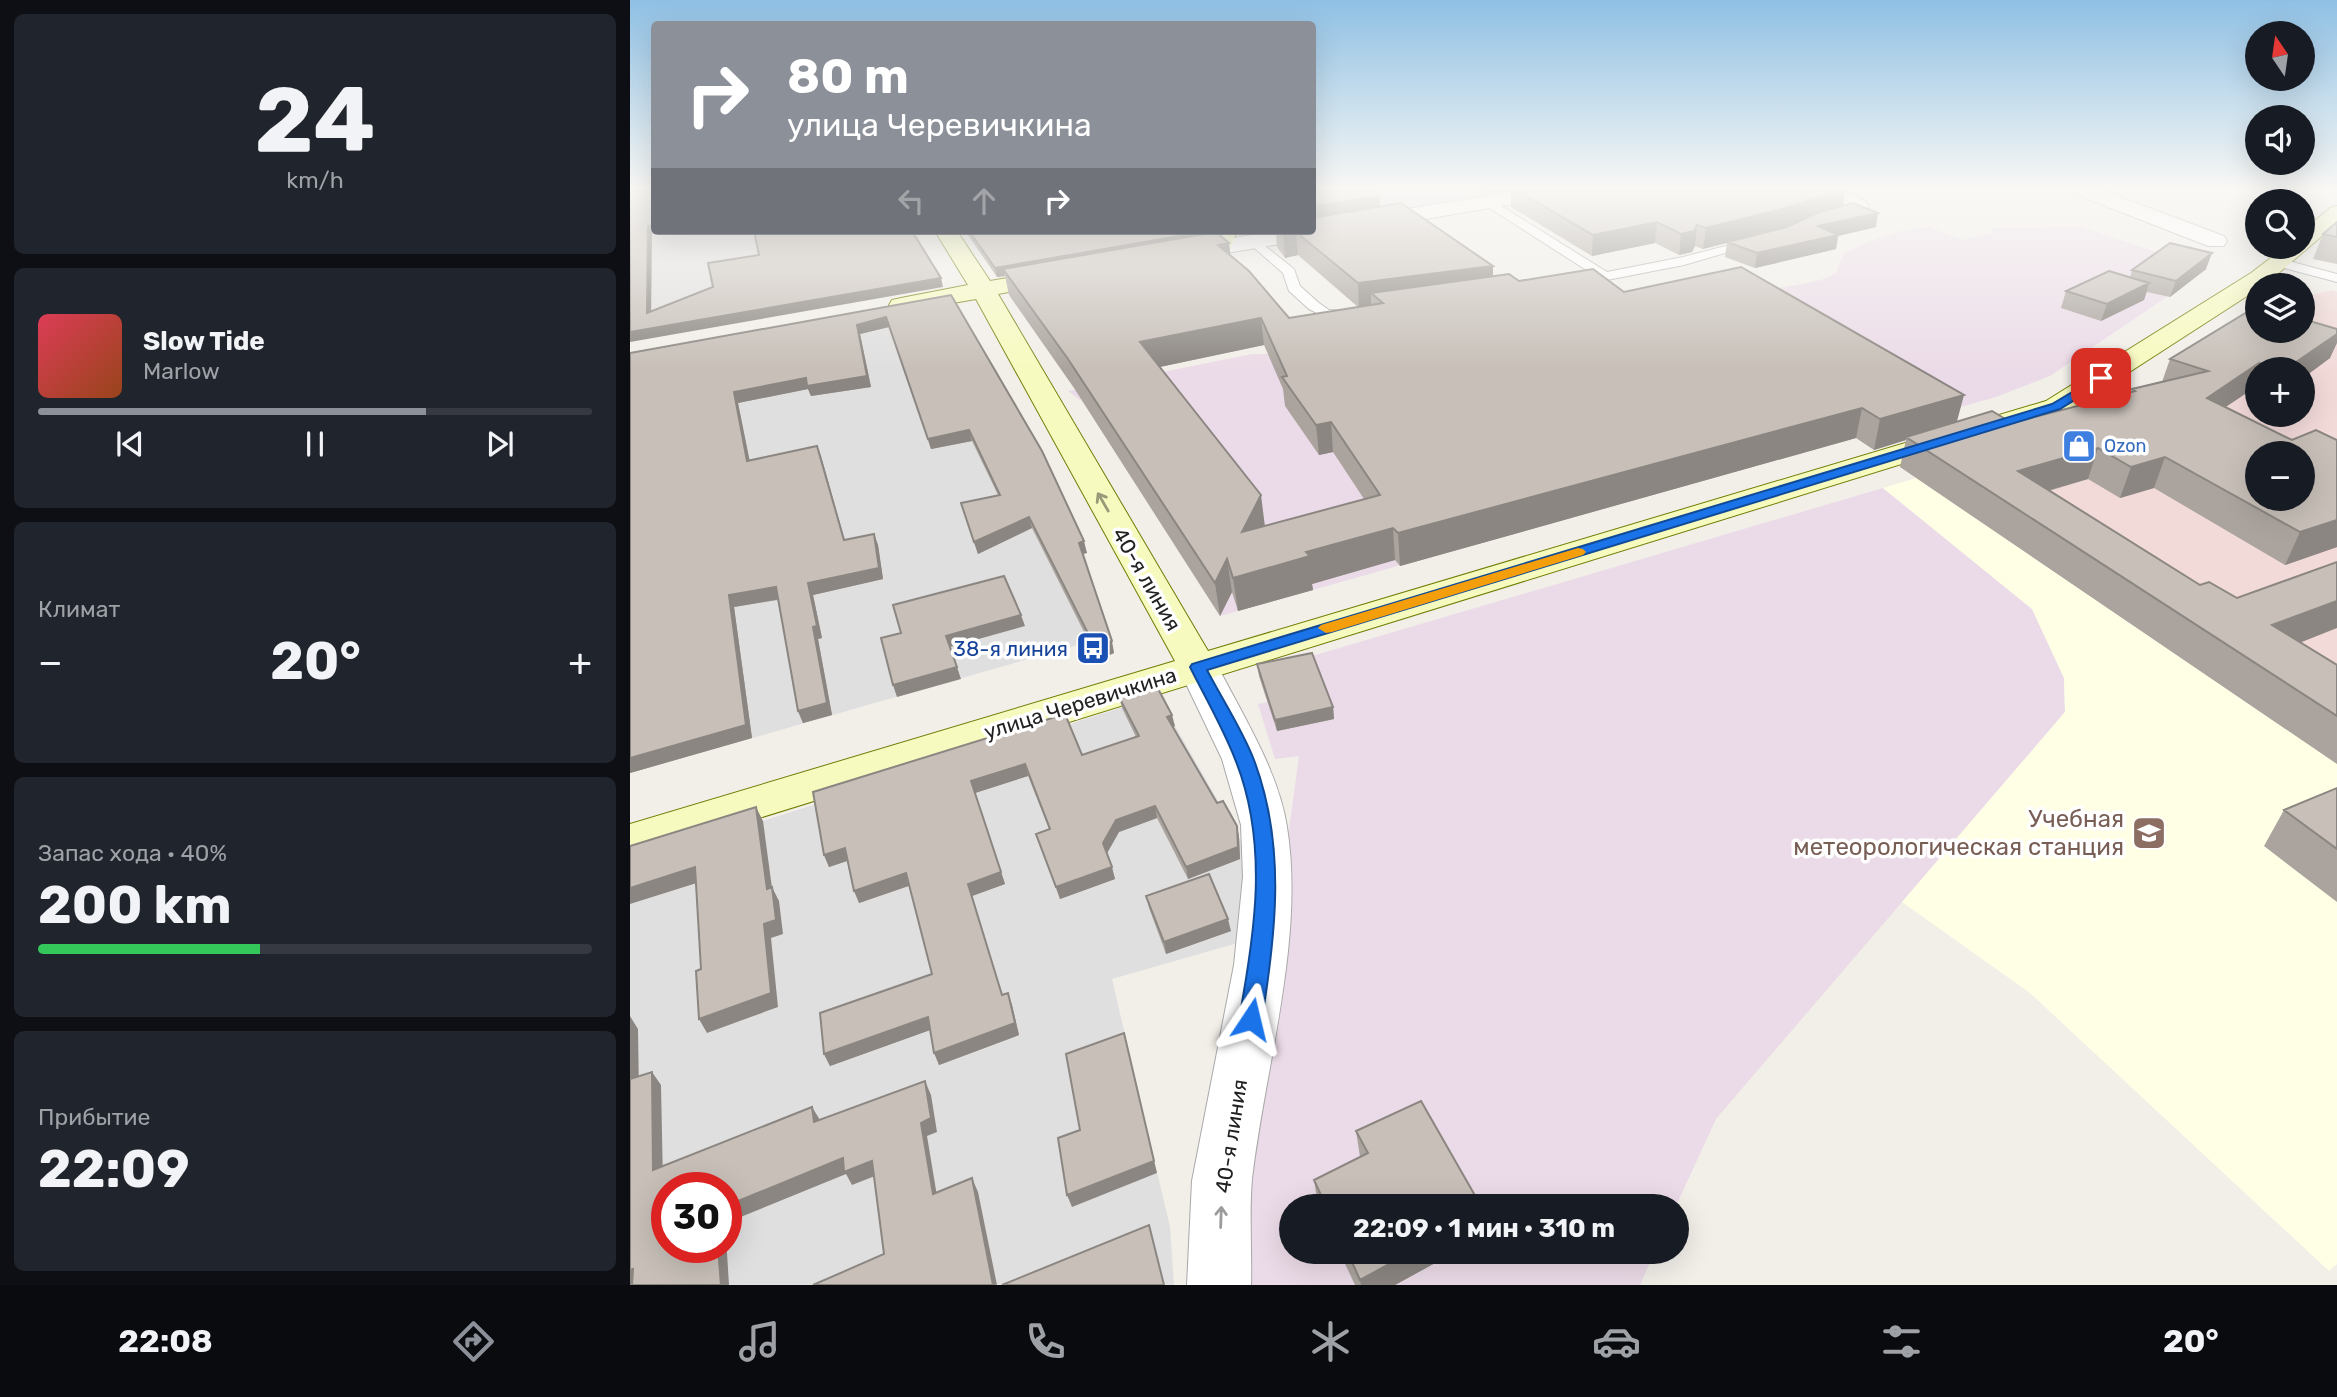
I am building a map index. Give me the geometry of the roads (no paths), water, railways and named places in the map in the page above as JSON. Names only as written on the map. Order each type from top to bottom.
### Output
[{"type":"street","name":"40-я линия","points":[[958,250],[1198,667],[1244,760],[1264,825],[1267,877],[1260,965],[1222,1181],[1219,1285]]},
{"type":"street","points":[[1155,259],[1181,250]]},
{"type":"street","name":"улица Черевичкина","points":[[630,841],[2056,407],[2282,259]]},
{"type":"street","points":[[874,310],[1075,274]]},
{"type":"lane","points":[[1264,250],[1289,272],[1294,288],[1326,313],[1371,313]]},
{"type":"lane","points":[[1563,250],[1606,277]]},
{"type":"lane","points":[[1561,285],[1721,250]]},
{"type":"lane","points":[[2307,259],[2337,278]]},
{"type":"place","name":"Ozon","points":[[2079,446]]},
{"type":"place","name":"38-я линия","points":[[1093,648]]},
{"type":"place","name":"Учебная метеорологическая станция","points":[[2149,833]]}]
